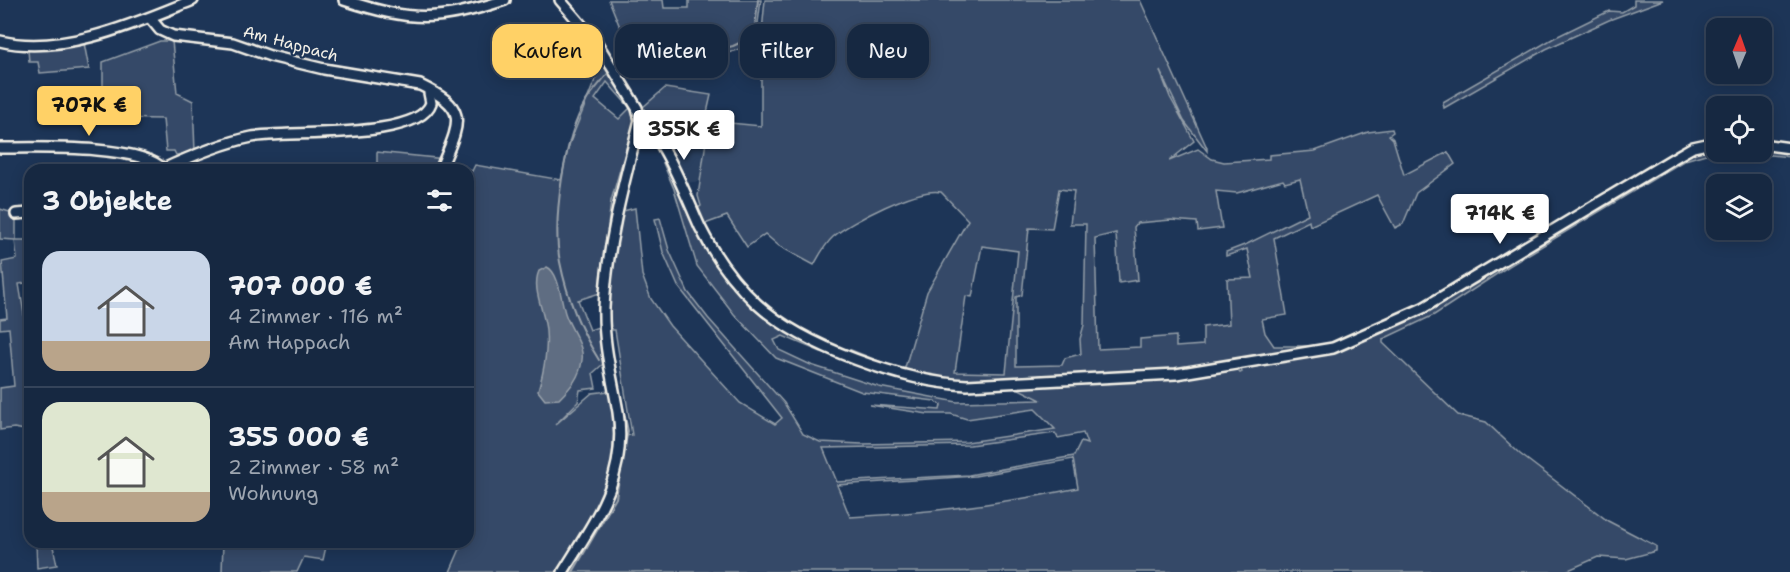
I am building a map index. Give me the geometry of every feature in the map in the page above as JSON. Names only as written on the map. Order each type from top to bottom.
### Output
[{"type":"street","points":[[0,41],[11,44],[51,42],[115,31],[193,0]]},
{"type":"street","points":[[344,0],[380,11],[421,18],[460,15],[505,0]]},
{"type":"street","points":[[560,0],[587,29],[614,69],[639,114],[669,160],[709,245],[745,292],[767,313],[795,330],[867,363],[928,382],[967,385],[1168,375],[1333,348],[1423,308],[1679,155],[1693,147],[1706,144]]},
{"type":"street","name":"Am Happach","points":[[150,18],[160,30],[173,36],[233,43],[270,56],[324,69],[420,86],[429,93],[441,95],[448,100],[456,116],[453,137],[443,163]]},
{"type":"street","points":[[176,164],[253,136],[343,133],[394,124],[425,112],[431,103],[429,93]]},
{"type":"street","points":[[563,572],[608,499],[616,465],[619,423],[606,352],[605,300],[616,213],[639,114]]},
{"type":"street","points":[[1772,146],[1790,148]]},
{"type":"street","points":[[0,148],[108,152],[146,158],[158,164]]},
{"type":"street","points":[[16,214],[24,213]]},
{"type":"shaded area","points":[[609,0],[663,0],[664,8],[689,8],[689,0],[761,0],[758,24],[740,24],[740,48],[728,53],[728,24],[619,24]]},
{"type":"shaded area","points":[[765,0],[1140,0],[1207,148],[1207,151],[1184,121],[1160,71],[1170,97],[1194,141],[1169,161],[1198,149],[1212,159],[1224,162],[1269,159],[1269,155],[1315,151],[1368,132],[1392,129],[1393,132],[1389,135],[1393,139],[1404,175],[1448,152],[1455,164],[1416,193],[1403,224],[1395,228],[1377,195],[1310,226],[1309,221],[1274,238],[1287,315],[1262,319],[1265,333],[1274,346],[1316,346],[1177,372],[972,383],[913,377],[852,353],[851,350],[904,371],[927,292],[968,220],[941,192],[930,192],[901,200],[854,223],[830,240],[814,265],[779,246],[765,234],[747,247],[727,216],[702,225],[695,210],[701,206],[698,196],[709,121],[761,126],[761,78],[835,78],[835,24],[763,24]],"holes":[[[1300,179],[1308,214],[1226,252],[1226,256],[1247,249],[1253,278],[1227,279],[1229,324],[1203,327],[1203,345],[1176,347],[1176,336],[1140,339],[1140,347],[1098,349],[1095,238],[1116,233],[1119,283],[1138,280],[1134,227],[1137,223],[1171,220],[1197,222],[1198,231],[1222,228],[1216,191],[1237,193],[1283,180],[1285,183]],[[1059,189],[1074,191],[1070,224],[1086,224],[1084,325],[1080,339],[1081,354],[1065,358],[1062,365],[1016,366],[1016,297],[1022,295],[1029,228],[1052,229]],[[982,246],[1018,251],[1006,373],[955,372],[966,296],[972,297]]]},
{"type":"shaded area","points":[[1634,0],[1663,0],[1609,20],[1546,49],[1444,108],[1443,102],[1554,38],[1609,11],[1622,12],[1634,5]]},
{"type":"shaded area","points":[[160,41],[172,41],[177,93],[193,101],[195,152],[176,155],[174,151],[166,151],[163,119],[103,118],[103,62]]},
{"type":"shaded area","points":[[84,43],[89,69],[40,73],[38,62],[29,62],[28,50]]},
{"type":"shaded area","points":[[603,60],[628,102],[630,108],[634,121],[611,201],[600,293],[578,300],[590,330],[601,326],[603,364],[593,373],[596,388],[580,390],[578,402],[555,425],[592,393],[609,391],[613,420],[613,445],[610,467],[596,508],[557,572],[450,572],[460,548],[474,548],[475,165],[561,180],[569,145],[596,78],[603,78]],"holes":[[[607,82],[630,108],[619,119],[595,99]]]},
{"type":"shaded area","points":[[665,88],[711,95],[701,139],[683,138],[664,145],[642,108]]},
{"type":"shaded area","points":[[683,138],[706,140],[701,181],[685,183],[664,145]]},
{"type":"shaded area","points":[[1706,145],[1706,154],[1685,160],[1509,266],[1434,315],[1383,339],[1383,343],[1458,415],[1486,422],[1520,454],[1608,521],[1656,546],[1656,551],[1626,559],[1598,557],[1564,572],[567,572],[610,502],[618,474],[622,436],[632,435],[615,330],[607,330],[606,310],[619,212],[635,208],[642,275],[651,299],[670,326],[740,403],[775,424],[782,418],[678,286],[663,252],[655,219],[660,218],[669,250],[688,292],[708,318],[784,403],[803,434],[820,442],[862,444],[967,442],[1055,429],[1035,409],[967,419],[951,414],[928,414],[870,405],[940,410],[941,405],[935,401],[862,392],[776,358],[734,314],[697,266],[674,189],[663,163],[666,162],[687,202],[752,302],[823,346],[821,352],[783,336],[774,340],[779,350],[811,365],[879,387],[957,402],[1041,400],[1011,385],[1235,367],[1240,373],[1242,372],[1240,366],[1298,357],[1391,325],[1680,155]],"holes":[[[1055,433],[1058,438],[1083,433],[1087,444],[1081,442],[1074,456],[969,475],[837,482],[823,448],[970,445]],[[1073,459],[1078,488],[993,503],[850,517],[837,485],[975,476]]]},
{"type":"shaded area","points":[[1772,146],[1790,148],[1790,157],[1772,155]]},
{"type":"shaded area","points":[[377,152],[445,159],[444,161],[452,164],[377,164]]},
{"type":"shaded area","points":[[0,209],[16,214],[16,240],[24,240],[24,283],[19,284],[24,314],[24,430],[14,428],[0,430],[0,388],[14,386],[9,328],[0,329],[0,319],[7,318],[2,262],[17,259],[15,240],[0,239]]},
{"type":"shaded area","points":[[547,267],[557,280],[565,313],[582,355],[579,372],[571,386],[559,399],[545,400],[538,391],[545,361],[546,339],[537,278],[539,271]]},
{"type":"shaded area","points":[[36,548],[53,548],[57,565],[37,568]]},
{"type":"shaded area","points":[[223,548],[326,548],[323,560],[304,557],[297,572],[222,572]]},
{"type":"waterway","points":[[728,47],[750,38],[755,28],[758,0]]},
{"type":"waterway","points":[[599,360],[580,325],[566,288],[560,262],[558,225],[566,157],[578,117],[586,101],[609,72]]},
{"type":"waterway","points":[[615,370],[628,431],[623,454]]},
{"type":"waterway","points":[[573,572],[616,498],[622,459]]}]
